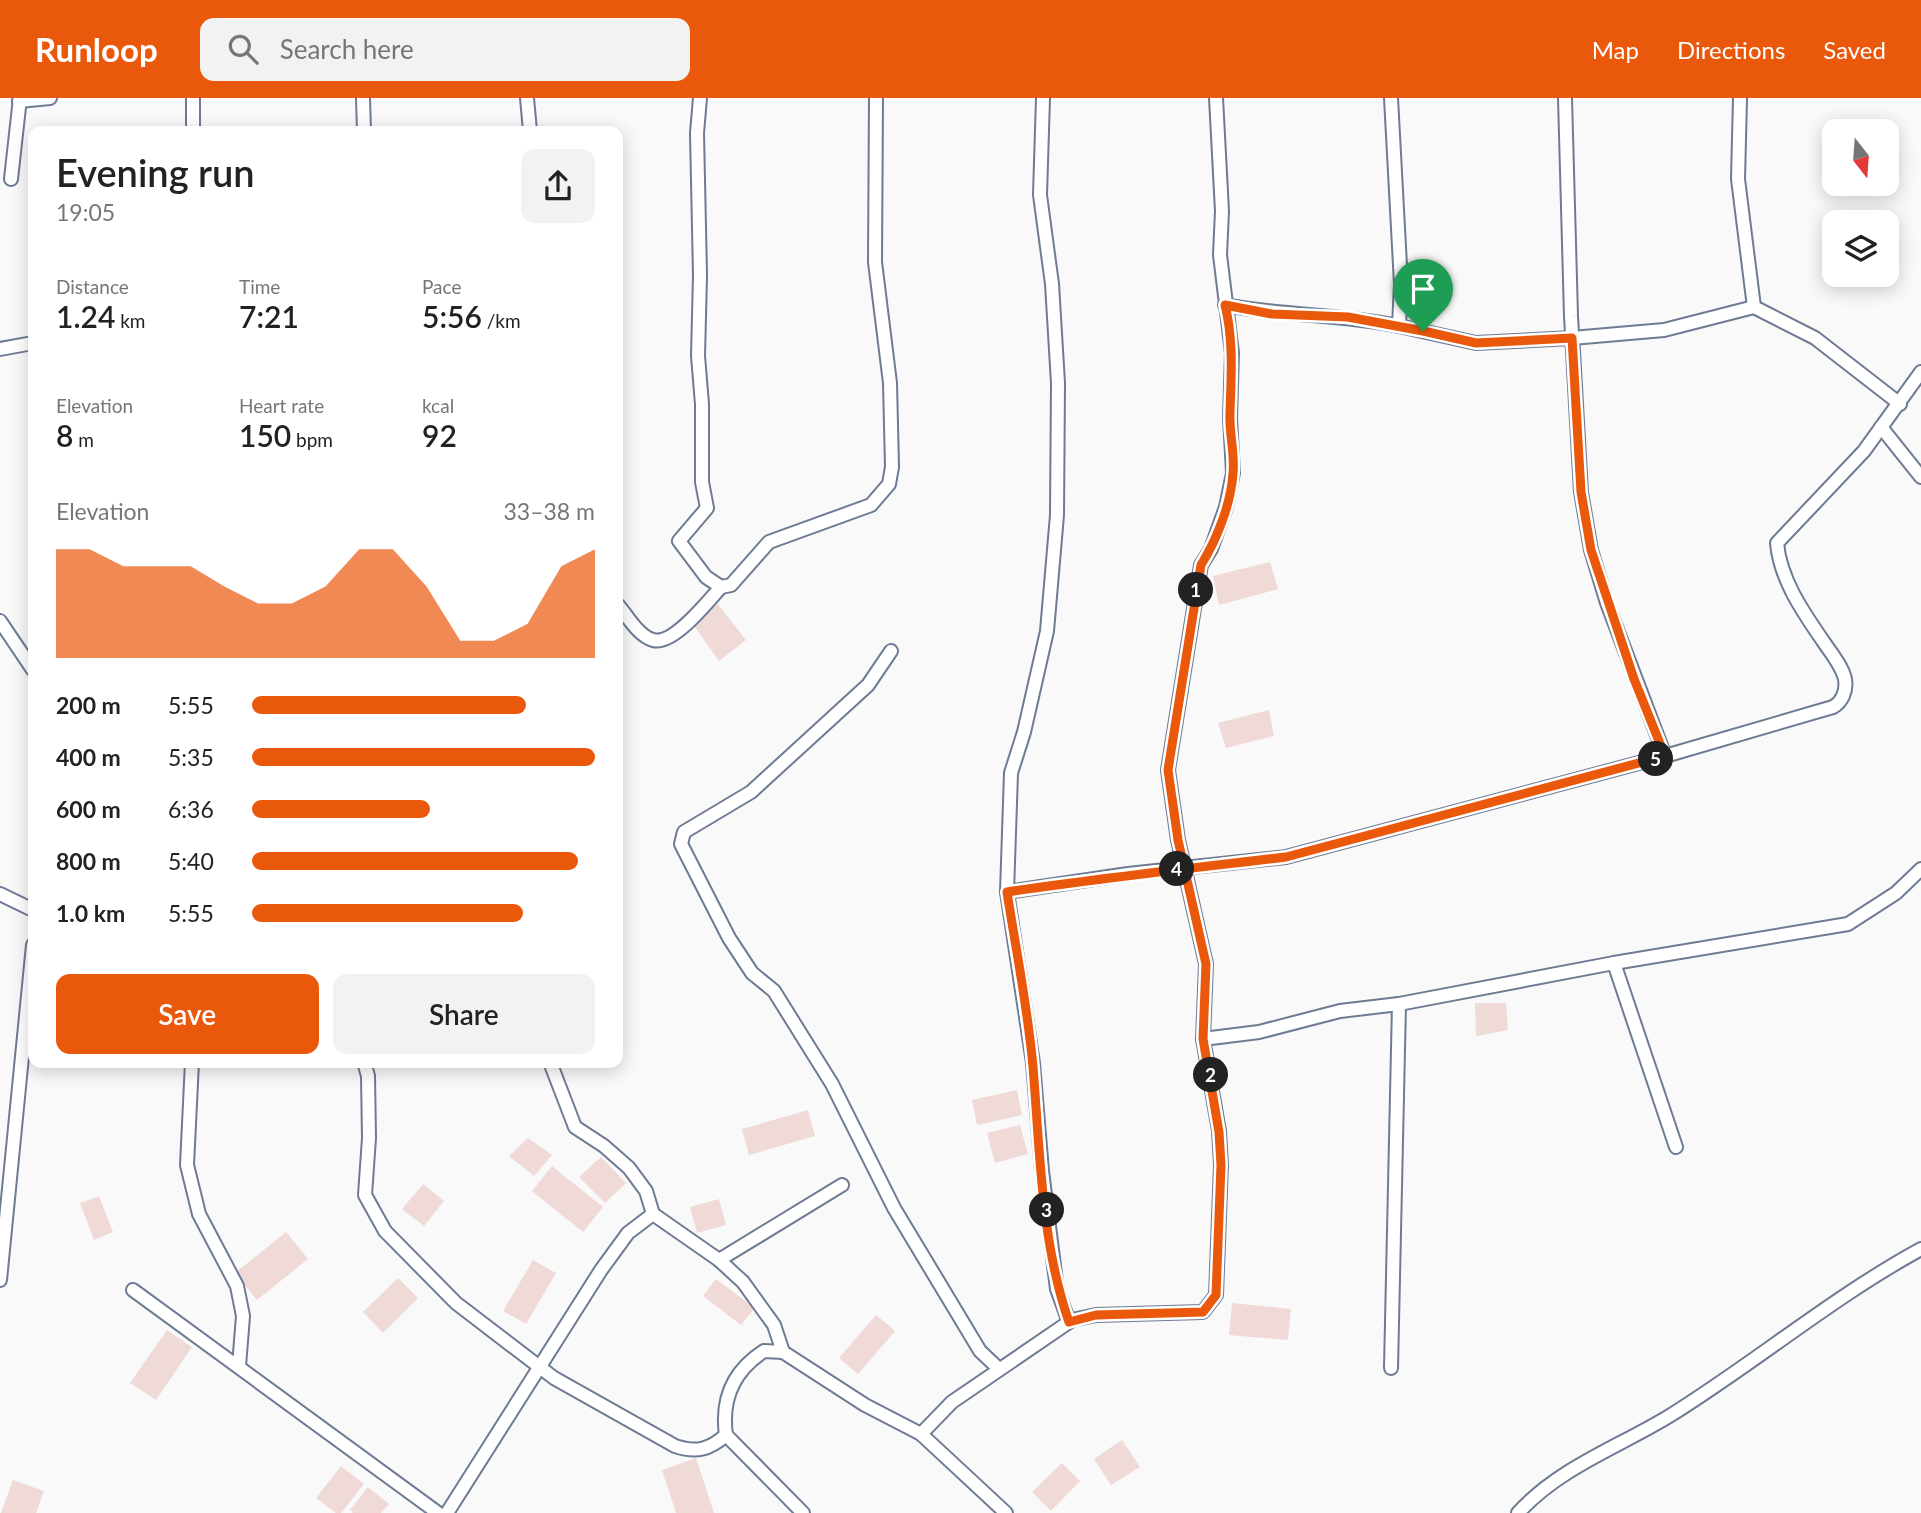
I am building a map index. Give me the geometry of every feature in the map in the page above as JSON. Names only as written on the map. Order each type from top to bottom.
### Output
[{"type":"street","points":[[11,179],[19,100],[50,98]]},
{"type":"street","points":[[192,126],[193,98]]},
{"type":"street","points":[[363,98],[365,126]]},
{"type":"street","points":[[527,98],[530,126]]},
{"type":"street","points":[[700,98],[696,133],[700,275],[698,356],[702,482],[707,508],[679,541],[706,577],[721,587]]},
{"type":"street","points":[[623,611],[641,632],[653,640],[664,639],[680,631],[721,587],[731,585],[769,542],[871,505],[889,484],[892,467],[890,383],[875,262],[876,98]]},
{"type":"street","points":[[1043,98],[1040,195],[1052,284],[1058,383],[1057,515],[1047,631],[1024,732],[1011,773],[1007,892],[1032,1063],[1057,1289],[1069,1322]]},
{"type":"street","points":[[921,1434],[952,1402],[998,1368],[1069,1322],[1096,1315],[1203,1312],[1216,1295],[1220,1154],[1203,1039],[1206,964],[1178,840],[1168,770],[1201,565],[1211,549],[1226,508],[1233,474],[1230,418],[1232,353],[1225,305],[1216,98]]},
{"type":"street","points":[[1391,98],[1401,284],[1399,326]]},
{"type":"street","points":[[1565,98],[1572,338],[1581,492],[1591,550],[1634,679],[1665,756]]},
{"type":"street","points":[[1740,98],[1738,178],[1754,307]]},
{"type":"street","points":[[1225,305],[1272,314],[1348,317],[1476,343],[1664,330],[1754,307],[1815,338],[1900,404]]},
{"type":"street","points":[[0,349],[28,344]]},
{"type":"street","points":[[1007,892],[1312,851],[1665,756],[1839,703],[1846,680],[1788,585],[1777,543],[1864,451],[1921,372]]},
{"type":"street","points":[[1881,427],[1921,477]]},
{"type":"street","points":[[0,621],[28,663]]},
{"type":"street","points":[[891,651],[869,685],[751,792],[684,832],[681,844],[729,938],[752,973],[774,991],[832,1084],[901,1220],[979,1351],[998,1368]]},
{"type":"street","points":[[1203,1039],[1259,1032],[1340,1011],[1399,1004],[1614,963],[1848,924],[1896,894],[1921,869]]},
{"type":"street","points":[[0,894],[28,908]]},
{"type":"street","points":[[1614,963],[1676,1147]]},
{"type":"street","points":[[0,1280],[28,996]]},
{"type":"street","points":[[1391,1368],[1399,1004]]},
{"type":"street","points":[[192,1068],[187,1165],[200,1214],[237,1286],[243,1316],[239,1366]]},
{"type":"street","points":[[366,1068],[369,1138],[365,1195],[385,1231],[456,1303],[554,1378],[675,1446],[691,1451],[703,1450],[715,1446],[726,1435]]},
{"type":"street","points":[[552,1068],[575,1127],[604,1146],[629,1168],[646,1191],[653,1214],[719,1260],[743,1282],[766,1315],[783,1352]]},
{"type":"street","points":[[719,1260],[842,1185]]},
{"type":"street","points":[[447,1513],[538,1365],[628,1233],[653,1214]]},
{"type":"street","points":[[1518,1513],[1543,1489],[1572,1469],[1670,1415],[1828,1305],[1921,1249]]},
{"type":"street","points":[[133,1290],[438,1513]]},
{"type":"street","points":[[803,1513],[726,1435],[725,1407],[737,1374],[764,1351],[783,1352],[865,1405],[921,1434],[1006,1513]]},
{"type":"building","points":[[1270,562],[1278,589],[1219,605],[1213,576]]},
{"type":"building","points":[[717,603],[746,640],[719,661],[692,623]]},
{"type":"building","points":[[1269,710],[1274,736],[1226,748],[1218,723]]},
{"type":"building","points":[[1475,1003],[1506,1003],[1508,1030],[1476,1036]]},
{"type":"building","points":[[1017,1090],[1022,1115],[977,1125],[972,1100]]},
{"type":"building","points":[[808,1110],[815,1136],[749,1155],[742,1129]]},
{"type":"building","points":[[1020,1125],[1028,1154],[995,1163],[987,1133]]},
{"type":"building","points":[[528,1138],[552,1155],[534,1176],[509,1156]]},
{"type":"building","points":[[601,1157],[626,1183],[605,1203],[579,1177]]},
{"type":"building","points":[[552,1166],[603,1207],[583,1232],[532,1191]]},
{"type":"building","points":[[423,1184],[444,1201],[424,1226],[402,1209]]},
{"type":"building","points":[[99,1196],[113,1232],[94,1240],[80,1203]]},
{"type":"building","points":[[719,1199],[726,1225],[697,1233],[690,1207]]},
{"type":"building","points":[[286,1232],[308,1259],[257,1300],[235,1273]]},
{"type":"building","points":[[533,1260],[556,1273],[526,1324],[503,1311]]},
{"type":"building","points":[[398,1278],[418,1298],[383,1333],[363,1312]]},
{"type":"building","points":[[716,1279],[755,1308],[741,1325],[703,1296]]},
{"type":"building","points":[[1232,1303],[1291,1309],[1288,1340],[1229,1335]]},
{"type":"building","points":[[876,1315],[895,1331],[858,1374],[839,1358]]},
{"type":"building","points":[[167,1330],[192,1347],[156,1400],[130,1383]]},
{"type":"building","points":[[1122,1440],[1140,1467],[1111,1485],[1094,1459]]},
{"type":"building","points":[[696,1458],[714,1513],[676,1513],[662,1470]]},
{"type":"building","points":[[1062,1463],[1080,1481],[1051,1511],[1032,1492]]},
{"type":"building","points":[[341,1466],[364,1484],[341,1513],[336,1513],[316,1498]]},
{"type":"building","points":[[13,1480],[44,1491],[36,1513],[1,1513]]},
{"type":"building","points":[[368,1487],[389,1504],[381,1513],[353,1513],[350,1510]]},
{"type":"route","points":[[1423,331],[1348,317],[1272,314],[1225,305],[1232,353],[1230,418],[1233,474],[1226,508],[1211,549],[1201,565],[1184,689],[1168,770],[1178,840],[1186,868],[1206,964],[1203,1039],[1219,1132],[1221,1165],[1216,1295],[1203,1312],[1096,1315],[1069,1322],[1057,1289],[1032,1063],[1007,892],[1128,874],[1186,868],[1227,864],[1286,857],[1665,756],[1634,679],[1591,550],[1579,473],[1572,338],[1476,343],[1423,331]]}]
